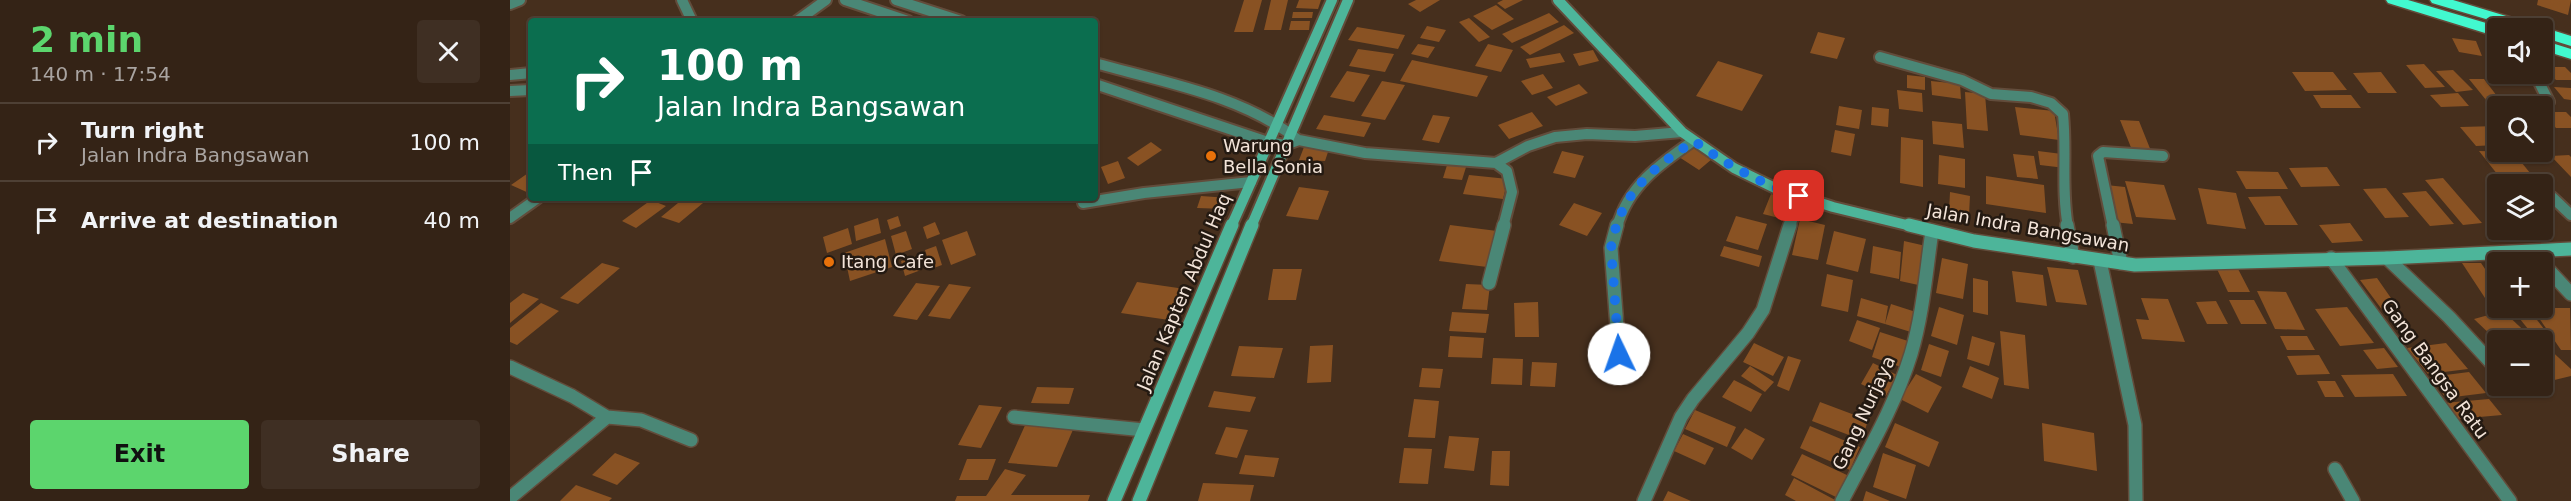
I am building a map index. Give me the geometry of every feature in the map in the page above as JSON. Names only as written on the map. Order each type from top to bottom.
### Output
[{"type":"highway","points":[[2393,0],[2487,29]]},
{"type":"highway","points":[[2437,0],[2497,18]]},
{"type":"highway","points":[[2553,35],[2571,40]]},
{"type":"highway","points":[[2553,48],[2571,54]]},
{"type":"street","points":[[510,4],[520,0]]},
{"type":"street","points":[[682,0],[691,18]]},
{"type":"street","points":[[801,18],[826,0]]},
{"type":"street","points":[[845,0],[899,18]]},
{"type":"street","points":[[896,0],[952,18]]},
{"type":"street","name":"Jalan Kapten Abdul Haq","points":[[1114,501],[1275,124],[1332,0]]},
{"type":"street","name":"Jalan Kapten Abdul Haq","points":[[1139,501],[1285,145],[1294,135],[1348,0]]},
{"type":"street","name":"Jalan Indra Bangsawan","points":[[1558,0],[1694,141],[1734,168],[1777,189],[1833,207],[1974,241],[2121,263],[2169,265],[2571,249]]},
{"type":"street","points":[[1880,57],[1962,80],[1991,94],[2031,98],[2051,103],[2063,114],[2066,145],[2064,207],[2073,257]]},
{"type":"street","points":[[1098,64],[1236,106],[1294,135],[1365,153],[1496,163],[1507,171],[1512,192],[1489,283]]},
{"type":"street","points":[[510,75],[528,74]]},
{"type":"street","points":[[1098,85],[1268,142],[1285,145]]},
{"type":"street","points":[[510,91],[528,90]]},
{"type":"street","points":[[1496,163],[1528,146],[1555,137],[1587,134],[1635,136],[1683,132]]},
{"type":"street","points":[[1619,354],[1611,248],[1622,208],[1654,168],[1694,141]]},
{"type":"street","points":[[2121,263],[2098,156],[2103,152],[2163,156]]},
{"type":"street","points":[[1098,201],[1144,193],[1251,182]]},
{"type":"street","points":[[1644,501],[1681,417],[1693,399],[1748,333],[1763,310],[1799,196]]},
{"type":"street","points":[[2553,198],[2571,215]]},
{"type":"street","points":[[510,218],[534,201]]},
{"type":"street","points":[[1083,203],[1095,201]]},
{"type":"street","name":"Gang Nurjaya","points":[[1842,501],[1871,447],[1906,372],[1920,316],[1932,231]]},
{"type":"street","name":"Gang Bangsa Ratu","points":[[2331,258],[2510,501]]},
{"type":"street","points":[[2387,258],[2487,358]]},
{"type":"street","points":[[2100,261],[2135,425],[2136,501]]},
{"type":"street","points":[[2553,275],[2571,294]]},
{"type":"street","points":[[1194,314],[1215,318]]},
{"type":"street","points":[[510,367],[572,396],[607,417],[641,420],[691,440]]},
{"type":"street","points":[[510,498],[607,417]]},
{"type":"street","points":[[1014,417],[1144,430]]},
{"type":"street","points":[[2335,470],[2353,501]]},
{"type":"building","points":[[1244,0],[1262,0],[1253,32],[1234,32]]},
{"type":"building","points":[[1271,0],[1288,0],[1281,30],[1264,30]]},
{"type":"building","points":[[1299,0],[1321,0],[1318,9],[1296,8]]},
{"type":"building","points":[[1416,0],[1440,0],[1420,12],[1408,4]]},
{"type":"building","points":[[1503,0],[1523,0],[1505,9],[1497,3]]},
{"type":"building","points":[[2538,0],[2571,0],[2568,15],[2537,5]]},
{"type":"building","points":[[1496,5],[1514,19],[1492,30],[1473,16]]},
{"type":"building","points":[[1293,12],[1313,12],[1312,18],[1292,18]]},
{"type":"building","points":[[1549,13],[1559,22],[1512,43],[1502,34]]},
{"type":"building","points":[[1469,18],[1490,37],[1479,42],[1459,22]]},
{"type":"building","points":[[1291,21],[1310,21],[1309,30],[1289,30]]},
{"type":"building","points":[[1564,25],[1574,33],[1530,55],[1520,47]]},
{"type":"building","points":[[1427,26],[1446,30],[1439,42],[1420,38]]},
{"type":"building","points":[[1357,27],[1405,35],[1398,49],[1348,40]]},
{"type":"building","points":[[1818,32],[1845,38],[1837,59],[1810,53]]},
{"type":"building","points":[[2452,38],[2476,41],[2482,56],[2459,52]]},
{"type":"building","points":[[1418,44],[1435,47],[1428,58],[1411,54]]},
{"type":"building","points":[[1488,44],[1513,50],[1501,72],[1475,66]]},
{"type":"building","points":[[1358,49],[1394,54],[1385,72],[1349,66]]},
{"type":"building","points":[[1593,50],[1599,61],[1579,66],[1573,54]]},
{"type":"building","points":[[1560,53],[1565,62],[1530,68],[1526,59]]},
{"type":"building","points":[[1412,60],[1488,76],[1477,97],[1400,81]]},
{"type":"building","points":[[1718,61],[1763,75],[1742,111],[1696,96]]},
{"type":"building","points":[[2424,64],[2445,87],[2425,88],[2406,65]]},
{"type":"building","points":[[2553,67],[2565,67],[2571,73],[2571,80],[2556,80],[2553,77]]},
{"type":"building","points":[[2453,70],[2473,90],[2456,92],[2436,71]]},
{"type":"building","points":[[1347,71],[1370,75],[1354,102],[1330,97]]},
{"type":"building","points":[[2292,72],[2333,72],[2347,90],[2305,91]]},
{"type":"building","points":[[2381,72],[2397,93],[2368,93],[2353,73]]},
{"type":"building","points":[[1543,74],[1553,88],[1532,95],[1521,81]]},
{"type":"building","points":[[1907,75],[1925,77],[1925,90],[1907,88]]},
{"type":"building","points":[[2469,79],[2484,79],[2497,96],[2487,96],[2486,100]]},
{"type":"building","points":[[1382,81],[1405,85],[1385,120],[1361,116]]},
{"type":"building","points":[[1931,81],[1960,84],[1961,99],[1932,95]]},
{"type":"building","points":[[1579,84],[1588,93],[1556,106],[1547,97]]},
{"type":"building","points":[[2554,87],[2571,88],[2571,100],[2564,99]]},
{"type":"building","points":[[1897,90],[1922,93],[1923,112],[1899,109]]},
{"type":"building","points":[[1965,92],[1985,94],[1988,131],[1967,129]]},
{"type":"building","points":[[2458,93],[2469,106],[2441,107],[2430,95]]},
{"type":"building","points":[[2313,95],[2351,95],[2361,108],[2321,108]]},
{"type":"building","points":[[1839,106],[1862,110],[1859,129],[1836,125]]},
{"type":"building","points":[[1872,107],[1889,109],[1888,127],[1871,125]]},
{"type":"building","points":[[2015,107],[2054,111],[2059,140],[2020,135]]},
{"type":"building","points":[[1532,112],[1543,126],[1509,139],[1498,125]]},
{"type":"building","points":[[2553,112],[2566,112],[2571,117],[2571,128],[2556,128],[2553,125]]},
{"type":"building","points":[[1324,115],[1371,123],[1364,137],[1316,129]]},
{"type":"building","points":[[1433,115],[1450,117],[1439,143],[1422,140]]},
{"type":"building","points":[[2120,120],[2139,121],[2151,151],[2132,150]]},
{"type":"building","points":[[1932,121],[1962,124],[1964,148],[1933,144]]},
{"type":"building","points":[[2487,126],[2487,146],[2476,146],[2460,127]]},
{"type":"building","points":[[1835,130],[1855,134],[1851,156],[1831,152]]},
{"type":"building","points":[[1901,137],[1923,140],[1923,187],[1900,183]]},
{"type":"building","points":[[1151,142],[1162,150],[1138,166],[1127,158]]},
{"type":"building","points":[[1304,147],[1329,149],[1325,161],[1299,160]]},
{"type":"building","points":[[1692,147],[1712,159],[1699,170],[1679,157]]},
{"type":"building","points":[[1562,151],[1584,156],[1575,178],[1553,173]]},
{"type":"building","points":[[2038,151],[2062,154],[2065,168],[2040,165]]},
{"type":"building","points":[[2479,151],[2487,151],[2487,161]]},
{"type":"building","points":[[2013,154],[2034,156],[2038,179],[2017,177]]},
{"type":"building","points":[[1939,155],[1965,159],[1965,188],[1938,184]]},
{"type":"building","points":[[2569,155],[2571,157],[2571,177],[2553,158],[2553,156]]},
{"type":"building","points":[[1118,161],[1125,178],[1108,184],[1101,167]]},
{"type":"building","points":[[1448,162],[1467,164],[1462,180],[1443,178]]},
{"type":"building","points":[[2488,162],[2521,162],[2531,174],[2497,174]]},
{"type":"building","points":[[2327,167],[2340,186],[2301,187],[2289,168]]},
{"type":"building","points":[[2236,171],[2278,172],[2288,189],[2246,189]]},
{"type":"building","points":[[528,173],[528,193],[511,185]]},
{"type":"building","points":[[1469,175],[1508,179],[1503,199],[1463,194]]},
{"type":"building","points":[[1986,176],[2044,185],[2046,213],[1986,204]]},
{"type":"building","points":[[2443,178],[2482,223],[2463,225],[2425,180]]},
{"type":"building","points":[[2125,181],[2164,185],[2176,220],[2136,217]]},
{"type":"building","points":[[2106,185],[2125,187],[2133,224],[2113,222]]},
{"type":"building","points":[[1299,187],[1329,191],[1318,220],[1286,216]]},
{"type":"building","points":[[2198,188],[2236,193],[2246,229],[2207,224]]},
{"type":"building","points":[[2386,188],[2409,217],[2385,218],[2363,189]]},
{"type":"building","points":[[2426,191],[2454,224],[2430,226],[2402,193]]},
{"type":"building","points":[[1950,192],[1970,196],[1969,215],[1949,212]]},
{"type":"building","points":[[1771,194],[1790,200],[1783,219],[1763,214]]},
{"type":"building","points":[[1201,196],[1229,198],[1225,209],[1197,208]]},
{"type":"building","points":[[2280,196],[2298,225],[2265,225],[2248,197]]},
{"type":"building","points":[[650,201],[666,206],[636,228],[622,221]]},
{"type":"building","points":[[680,201],[705,201],[679,223],[661,217]]},
{"type":"building","points":[[1574,203],[1602,213],[1587,236],[1559,225]]},
{"type":"building","points":[[898,216],[901,226],[890,230],[887,220]]},
{"type":"building","points":[[1736,216],[1767,224],[1758,250],[1726,241]]},
{"type":"building","points":[[878,218],[881,233],[856,241],[854,226]]},
{"type":"building","points":[[1800,219],[1825,225],[1818,260],[1792,255]]},
{"type":"building","points":[[935,222],[940,234],[927,239],[923,227]]},
{"type":"building","points":[[2350,223],[2363,241],[2332,243],[2319,225]]},
{"type":"building","points":[[1450,225],[1497,231],[1487,267],[1439,261]]},
{"type":"building","points":[[848,228],[852,244],[827,253],[823,237]]},
{"type":"building","points":[[906,231],[912,249],[896,255],[891,236]]},
{"type":"building","points":[[967,231],[976,255],[951,265],[942,240]]},
{"type":"building","points":[[1834,231],[1866,239],[1858,272],[1826,264]]},
{"type":"building","points":[[885,239],[892,267],[850,281],[844,253]]},
{"type":"building","points":[[1904,241],[1926,246],[1923,286],[1900,281]]},
{"type":"building","points":[[936,246],[942,265],[931,269],[925,250]]},
{"type":"building","points":[[1724,246],[1762,256],[1759,267],[1720,256]]},
{"type":"building","points":[[1873,246],[1901,252],[1899,279],[1870,273]]},
{"type":"building","points":[[916,256],[921,270],[905,276],[901,261]]},
{"type":"building","points":[[1942,258],[1968,264],[1963,299],[1936,293]]},
{"type":"building","points":[[602,263],[620,268],[578,304],[560,298]]},
{"type":"building","points":[[2462,263],[2481,263],[2487,272],[2487,298]]},
{"type":"building","points":[[2047,267],[2078,270],[2087,305],[2056,302]]},
{"type":"building","points":[[2216,267],[2237,267],[2250,292],[2228,292]]},
{"type":"building","points":[[1273,269],[1302,269],[1296,300],[1268,300]]},
{"type":"building","points":[[2012,271],[2043,275],[2047,306],[2016,302]]},
{"type":"building","points":[[1827,274],[1853,280],[1848,312],[1821,306]]},
{"type":"building","points":[[1973,278],[1988,281],[1988,315],[1973,312]]},
{"type":"building","points":[[2377,278],[2400,311],[2383,311],[2360,280]]},
{"type":"building","points":[[1137,282],[1185,289],[1169,320],[1121,313]]},
{"type":"building","points":[[916,283],[940,286],[917,320],[893,316]]},
{"type":"building","points":[[949,284],[971,287],[950,319],[928,316]]},
{"type":"building","points":[[1466,284],[1490,285],[1487,310],[1462,309]]},
{"type":"building","points":[[2257,291],[2286,292],[2305,330],[2275,329]]},
{"type":"building","points":[[523,293],[539,299],[510,323],[510,303]]},
{"type":"building","points":[[1861,298],[1888,306],[1885,324],[1857,316]]},
{"type":"building","points":[[2141,298],[2168,299],[2185,342],[2142,339],[2136,319],[2149,320]]},
{"type":"building","points":[[2229,300],[2254,300],[2267,324],[2241,324]]},
{"type":"building","points":[[2216,301],[2228,324],[2207,324],[2196,302]]},
{"type":"building","points":[[1538,302],[1539,337],[1515,337],[1514,303]]},
{"type":"building","points":[[541,303],[559,311],[517,345],[510,342],[510,328]]},
{"type":"building","points":[[1891,304],[1919,313],[1914,333],[1885,324]]},
{"type":"building","points":[[1939,307],[1964,315],[1957,345],[1931,336]]},
{"type":"building","points":[[2347,307],[2374,343],[2340,346],[2315,309]]},
{"type":"building","points":[[2553,308],[2570,308],[2571,350],[2561,350],[2553,338],[2553,330],[2547,330],[2539,318],[2553,318]]},
{"type":"building","points":[[1452,312],[1489,314],[1486,333],[1449,331]]},
{"type":"building","points":[[2487,315],[2487,318],[2510,318],[2523,330],[2487,331],[2474,319]]},
{"type":"building","points":[[2519,318],[2536,318],[2545,330],[2529,330]]},
{"type":"building","points":[[1857,320],[1880,328],[1872,350],[1849,341]]},
{"type":"building","points":[[2000,331],[2025,335],[2029,389],[2004,385]]},
{"type":"building","points":[[1880,332],[1908,341],[1901,367],[1872,357]]},
{"type":"building","points":[[1450,336],[1484,338],[1482,358],[1448,357]]},
{"type":"building","points":[[1972,336],[1995,343],[1989,366],[1967,359]]},
{"type":"building","points":[[2280,336],[2307,336],[2315,350],[2287,350]]},
{"type":"building","points":[[1754,343],[1784,357],[1773,376],[1743,362]]},
{"type":"building","points":[[2446,343],[2468,369],[2428,374],[2407,348]]},
{"type":"building","points":[[1929,344],[1949,351],[1941,377],[1921,370]]},
{"type":"building","points":[[1333,345],[1331,382],[1307,383],[1310,346]]},
{"type":"building","points":[[1239,346],[1283,348],[1274,378],[1231,376]]},
{"type":"building","points":[[2384,348],[2398,367],[2377,369],[2363,350]]},
{"type":"building","points":[[2553,352],[2571,369],[2571,376],[2553,380]]},
{"type":"building","points":[[2319,355],[2330,374],[2297,375],[2287,356]]},
{"type":"building","points":[[1788,356],[1801,360],[1789,391],[1777,386]]},
{"type":"building","points":[[1493,358],[1523,359],[1522,385],[1491,384]]},
{"type":"building","points":[[1532,362],[1557,363],[1555,387],[1530,386]]},
{"type":"building","points":[[1873,363],[1897,375],[1886,396],[1861,384]]},
{"type":"building","points":[[1750,366],[1774,382],[1765,392],[1741,376]]},
{"type":"building","points":[[1970,366],[1999,378],[1992,399],[1962,387]]},
{"type":"building","points":[[1422,368],[1443,369],[1440,388],[1419,387]]},
{"type":"building","points":[[2469,372],[2486,393],[2446,398],[2430,377]]},
{"type":"building","points":[[1916,374],[1942,387],[1928,413],[1900,399]]},
{"type":"building","points":[[2393,374],[2407,396],[2355,397],[2341,375]]},
{"type":"building","points":[[1734,380],[1762,394],[1751,412],[1722,397]]},
{"type":"building","points":[[2317,381],[2335,381],[2344,397],[2325,397]]},
{"type":"building","points":[[1037,387],[1074,388],[1069,404],[1031,403]]},
{"type":"building","points":[[1214,391],[1256,397],[1250,412],[1208,407]]},
{"type":"building","points":[[1414,399],[1439,401],[1435,438],[1408,437]]},
{"type":"building","points":[[2489,399],[2502,415],[2457,419],[2444,403]]},
{"type":"building","points":[[1820,402],[1868,420],[1862,440],[1812,421]]},
{"type":"building","points":[[979,405],[1002,407],[981,448],[958,445]]},
{"type":"building","points":[[1695,410],[1736,427],[1727,447],[1685,429]]},
{"type":"building","points":[[1027,421],[1075,425],[1057,467],[1008,463]]},
{"type":"building","points":[[1895,423],[1939,442],[1929,467],[1885,447]]},
{"type":"building","points":[[2042,423],[2094,433],[2097,471],[2044,461]]},
{"type":"building","points":[[1810,426],[1860,447],[1850,470],[1800,448]]},
{"type":"building","points":[[1226,427],[1248,430],[1237,458],[1215,454]]},
{"type":"building","points":[[1745,428],[1765,439],[1752,460],[1731,448]]},
{"type":"building","points":[[1683,434],[1714,448],[1705,465],[1674,451]]},
{"type":"building","points":[[1449,436],[1479,438],[1474,471],[1444,468]]},
{"type":"building","points":[[1404,448],[1432,449],[1428,484],[1399,483]]},
{"type":"building","points":[[1492,451],[1510,451],[1509,486],[1490,485]]},
{"type":"building","points":[[615,453],[640,463],[617,485],[592,475]]},
{"type":"building","points":[[1883,453],[1916,465],[1906,499],[1873,487]]},
{"type":"building","points":[[1802,454],[1849,476],[1838,498],[1791,475]]},
{"type":"building","points":[[1245,455],[1279,458],[1274,477],[1239,474]]},
{"type":"building","points":[[967,459],[996,459],[988,480],[959,480]]},
{"type":"building","points":[[1005,469],[1026,475],[1011,495],[1090,495],[1088,501],[955,501],[957,496],[986,496]]},
{"type":"building","points":[[1794,478],[1837,501],[1796,501],[1785,495]]},
{"type":"building","points":[[1203,483],[1254,485],[1250,501],[1198,501]]},
{"type":"building","points":[[576,485],[612,498],[609,501],[560,501]]},
{"type":"building","points":[[1668,491],[1691,501],[1663,501]]},
{"type":"building","points":[[1866,491],[1890,501],[1863,501]]},
{"type":"place","name":"Warung Bella Sonia","points":[[1211,156]]},
{"type":"place","name":"Itang Cafe","points":[[829,262]]},
{"type":"route","points":[[1619,354],[1611,248],[1614,232],[1622,208],[1654,168],[1694,141],[1734,168],[1777,189],[1799,196]]}]
